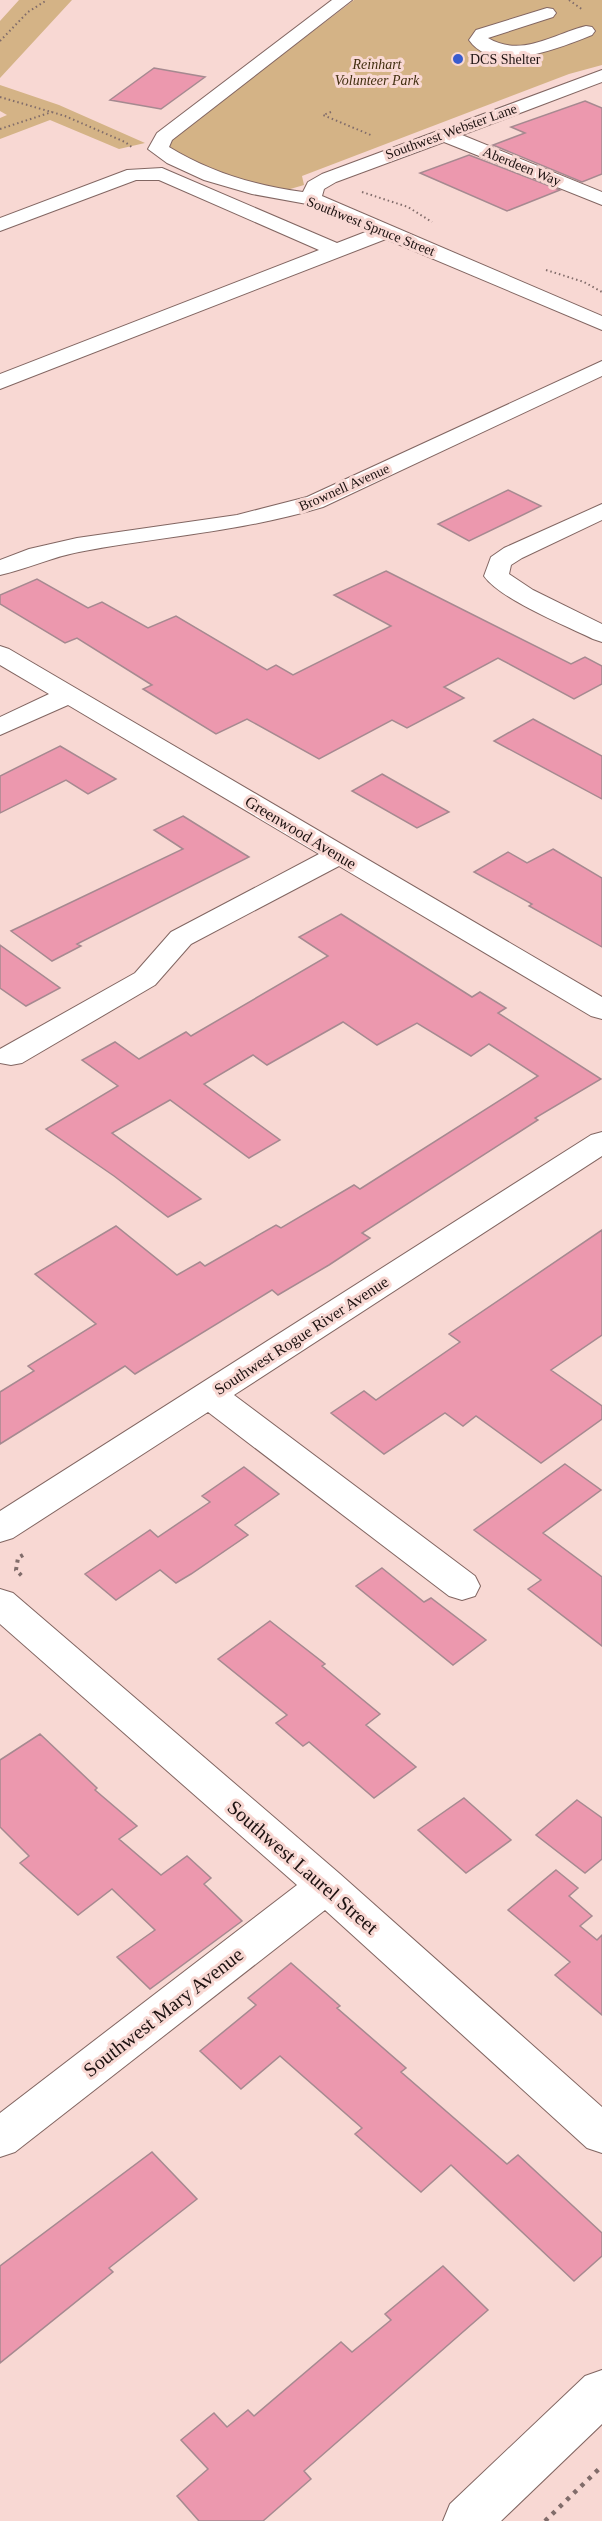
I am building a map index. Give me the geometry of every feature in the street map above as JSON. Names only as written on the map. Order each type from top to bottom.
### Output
[{"type":"street","name":"Southwest Spruce Street","points":[[343,0],[164,136],[158,149],[201,172],[286,196],[311,199],[602,324]]},
{"type":"street","points":[[528,0],[547,13],[594,34]]},
{"type":"street","points":[[547,13],[482,34],[478,40],[503,51],[518,53],[594,34]]},
{"type":"street","name":"Southwest Webster Lane","points":[[311,199],[315,186],[329,178],[602,76]]},
{"type":"street","name":"Aberdeen Way","points":[[443,134],[602,199]]},
{"type":"street","points":[[0,225],[134,174],[162,174],[338,251]]},
{"type":"street","points":[[0,382],[387,231]]},
{"type":"street","name":"Brownell Avenue","points":[[0,568],[45,551],[251,521],[290,511],[315,502],[602,368]]},
{"type":"street","points":[[602,511],[513,553],[500,562],[496,576],[524,595],[602,634]]},
{"type":"street","name":"Greenwood Avenue","points":[[0,654],[602,1010]]},
{"type":"street","points":[[0,727],[69,695]]},
{"type":"street","points":[[11,1056],[145,979],[181,938],[339,855]]},
{"type":"street","name":"Southwest Rogue River Avenue","points":[[0,1529],[602,1142]]},
{"type":"street","points":[[209,1394],[462,1586]]},
{"type":"street","name":"Southwest Laurel Street","points":[[0,1603],[326,1886],[602,2134]]},
{"type":"street","name":"Southwest Mary Avenue","points":[[0,2138],[326,1886]]},
{"type":"street","points":[[467,2521],[602,2392]]},
{"type":"path","points":[[0,41],[28,12],[47,0]]},
{"type":"path","points":[[0,97],[52,112],[137,149]]},
{"type":"path","points":[[0,129],[52,112]]},
{"type":"path","points":[[331,112],[323,115],[381,139]]},
{"type":"path","points":[[545,2521],[602,2466]]},
{"type":"green space","points":[[19,0],[72,0],[0,78],[0,21]]},
{"type":"green space","name":"Reinhart Volunteer Park","points":[[354,0],[602,0],[602,65],[569,74],[302,176],[304,185],[280,192],[198,167],[158,149]]},
{"type":"green space","points":[[0,85],[59,105],[145,143],[119,149],[50,120],[0,139],[0,118],[7,115],[0,111]]},
{"type":"building","points":[[154,68],[205,77],[161,109],[110,100]]},
{"type":"building","points":[[585,101],[602,108],[602,174],[582,182],[493,145],[525,133],[511,127]]},
{"type":"building","points":[[469,155],[560,190],[507,211],[420,173]]},
{"type":"building","points":[[508,490],[541,506],[469,541],[438,524]]},
{"type":"building","points":[[386,571],[571,664],[585,657],[602,666],[602,684],[574,699],[498,658],[444,687],[464,698],[407,728],[392,720],[319,759],[247,719],[216,734],[143,689],[152,685],[77,638],[65,643],[0,604],[0,595],[37,579],[88,608],[102,602],[148,628],[176,616],[267,670],[276,665],[293,675],[391,626],[334,595]]},
{"type":"building","points":[[533,719],[602,756],[602,799],[494,741]]},
{"type":"building","points":[[60,746],[116,779],[88,794],[66,780],[0,813],[0,776]]},
{"type":"building","points":[[382,774],[449,812],[417,828],[352,791]]},
{"type":"building","points":[[183,816],[249,857],[77,944],[81,946],[52,961],[11,931],[183,849],[154,830]]},
{"type":"building","points":[[553,849],[602,878],[602,947],[474,872],[508,852],[527,863]]},
{"type":"building","points":[[341,914],[472,997],[480,992],[506,1008],[498,1013],[601,1079],[535,1118],[538,1120],[362,1233],[370,1238],[329,1265],[278,1295],[272,1290],[135,1374],[125,1366],[0,1444],[0,1392],[34,1371],[28,1366],[96,1324],[35,1274],[116,1226],[177,1275],[200,1262],[205,1266],[276,1225],[281,1228],[354,1185],[360,1189],[538,1076],[489,1044],[471,1056],[417,1023],[377,1045],[343,1022],[267,1065],[253,1055],[204,1084],[280,1140],[249,1158],[170,1100],[112,1133],[201,1199],[168,1217],[46,1129],[118,1086],[82,1060],[115,1042],[139,1059],[186,1032],[191,1036],[328,956],[299,937]]},
{"type":"building","points":[[0,945],[60,988],[26,1006],[0,988]]},
{"type":"building","points":[[602,1230],[602,1335],[551,1370],[602,1406],[602,1419],[541,1463],[476,1416],[463,1426],[445,1413],[384,1454],[331,1413],[364,1391],[376,1400],[460,1342],[449,1334]]},
{"type":"building","points":[[565,1464],[601,1490],[543,1533],[602,1577],[602,1646],[528,1589],[541,1580],[474,1530]]},
{"type":"building","points":[[244,1467],[279,1494],[235,1525],[248,1535],[191,1574],[176,1583],[160,1570],[116,1600],[85,1574],[150,1530],[158,1537],[210,1502],[202,1496]]},
{"type":"building","points":[[382,1568],[424,1602],[431,1598],[486,1640],[453,1665],[356,1586]]},
{"type":"building","points":[[270,1621],[325,1664],[322,1666],[380,1714],[366,1725],[416,1767],[374,1798],[309,1742],[303,1746],[276,1723],[287,1715],[218,1659]]},
{"type":"building","points":[[40,1734],[97,1788],[95,1790],[137,1826],[119,1839],[161,1875],[187,1856],[211,1878],[204,1884],[242,1921],[150,1989],[117,1957],[155,1930],[112,1889],[78,1915],[20,1863],[29,1856],[0,1827],[0,1760]]},
{"type":"building","points":[[464,1798],[511,1840],[466,1873],[418,1830]]},
{"type":"building","points":[[577,1800],[602,1818],[602,1859],[585,1873],[536,1835]]},
{"type":"building","points":[[556,1870],[578,1888],[569,1896],[592,1916],[580,1926],[597,1940],[602,1935],[602,2015],[555,1975],[570,1962],[508,1910]]},
{"type":"building","points":[[291,1963],[340,2006],[337,2008],[406,2068],[401,2072],[507,2164],[518,2155],[602,2233],[602,2256],[574,2281],[451,2165],[421,2192],[355,2134],[362,2128],[280,2056],[241,2089],[200,2051],[256,2005],[248,1998]]},
{"type":"building","points":[[152,2152],[197,2199],[109,2268],[113,2272],[0,2363],[0,2266]]},
{"type":"building","points":[[443,2266],[488,2310],[304,2471],[311,2479],[263,2521],[199,2521],[177,2496],[208,2469],[181,2440],[214,2413],[227,2427],[248,2410],[254,2416],[341,2342],[352,2352],[391,2320],[385,2314]]},
{"type":"place","name":"DCS Shelter","points":[[458,59]]}]
